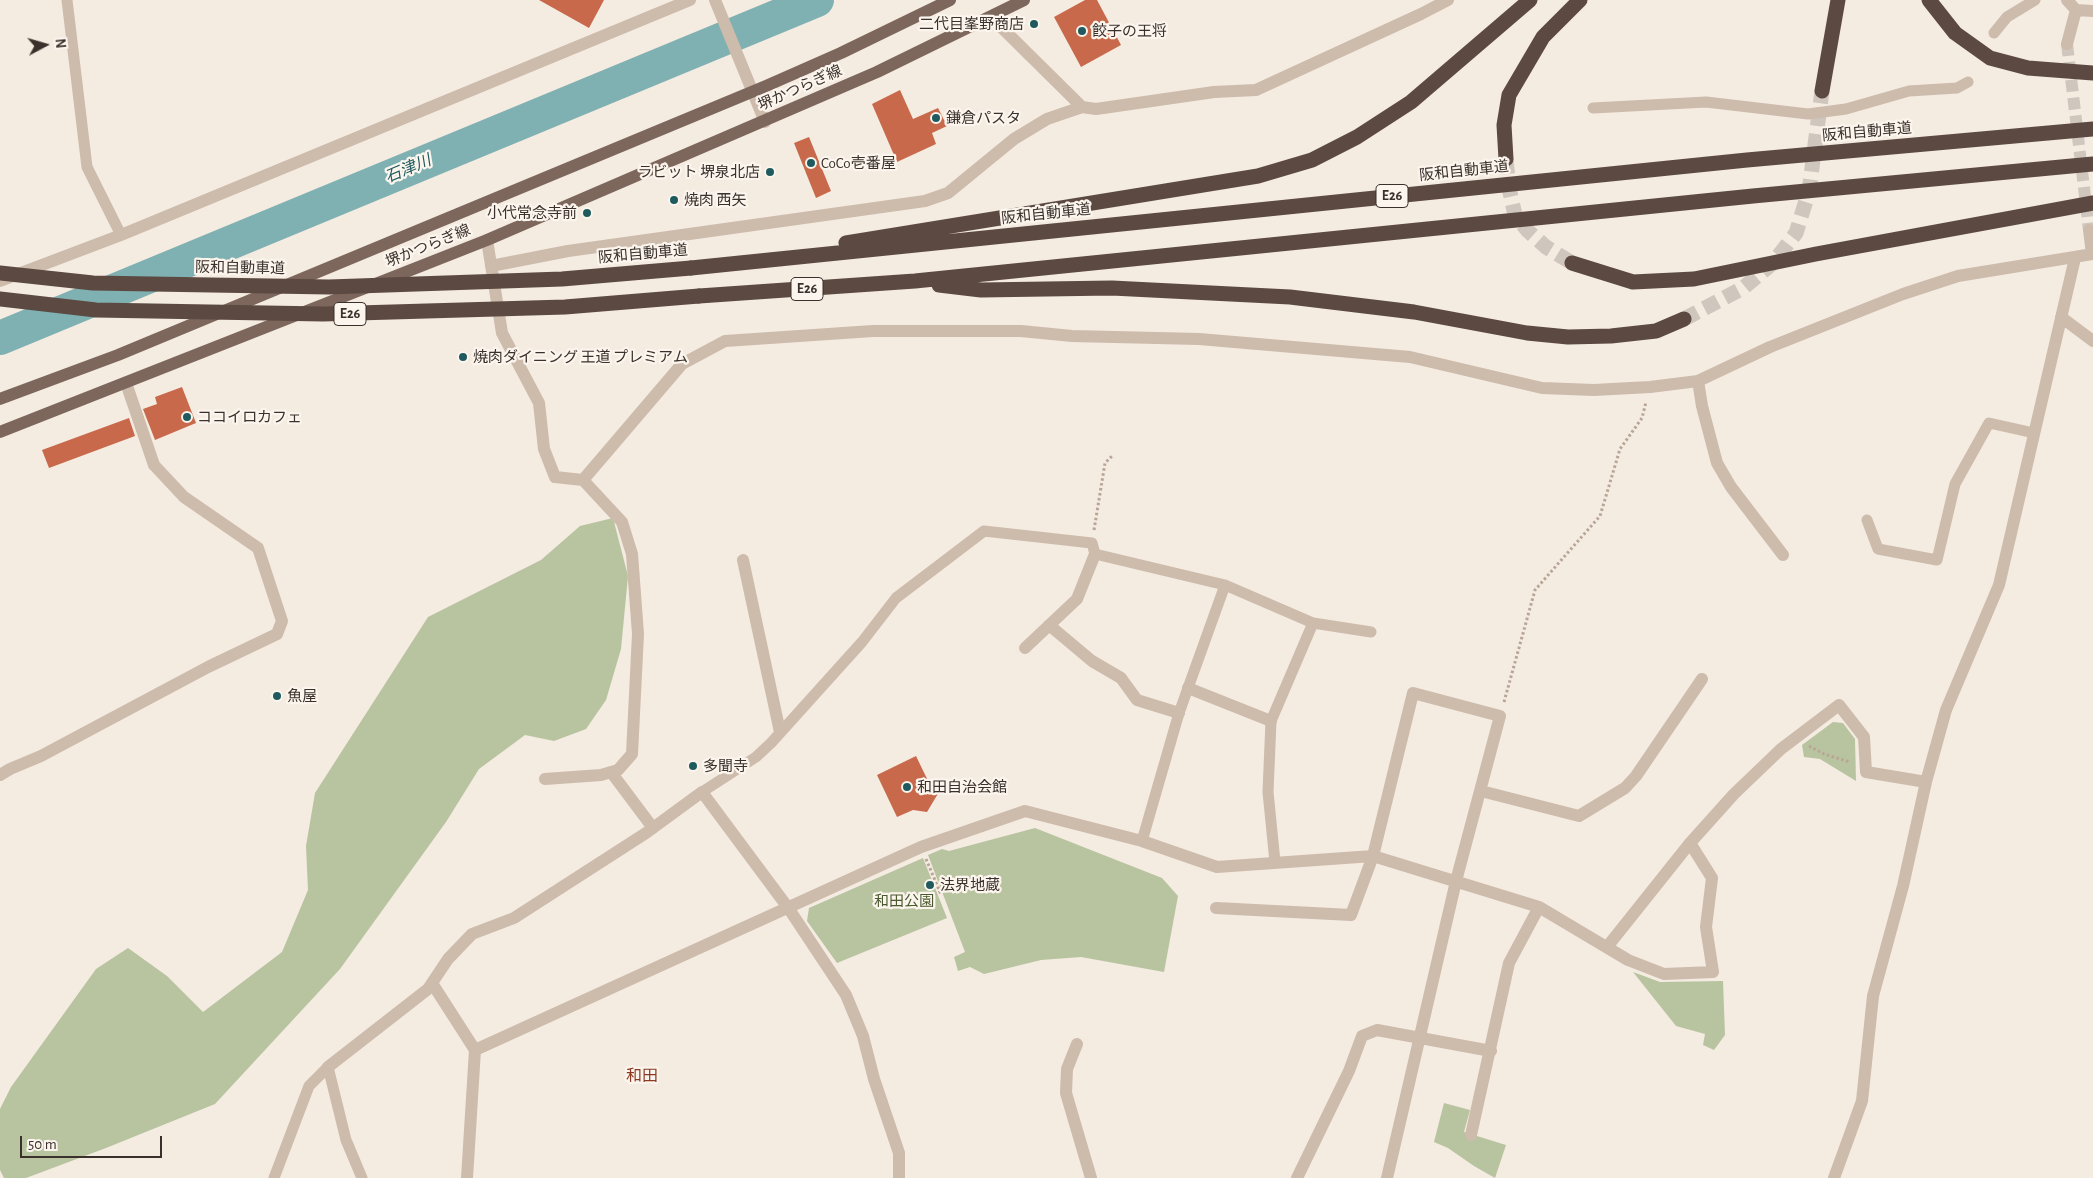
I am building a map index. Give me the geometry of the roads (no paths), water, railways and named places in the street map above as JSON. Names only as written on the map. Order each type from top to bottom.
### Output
[{"type":"highway","points":[[691,268],[1258,176],[1312,160],[1357,137],[1411,102],[1530,0]]},
{"type":"highway","points":[[1506,159],[1504,125],[1510,95],[1543,37],[1580,0]]},
{"type":"highway","points":[[1822,91],[1838,0]]},
{"type":"highway","points":[[1929,0],[1955,33],[1990,58],[2028,68],[2093,73]]},
{"type":"highway","name":"阪和自動車道","points":[[0,273],[93,283],[329,287],[562,279],[691,268],[1747,160],[2093,129]]},
{"type":"highway","name":"E26","points":[[0,299],[96,310],[323,314],[565,307],[915,281],[1753,196],[2093,164]]},
{"type":"highway","points":[[1572,263],[1633,282],[1694,279],[1816,254],[2093,203]]},
{"type":"highway","points":[[915,281],[981,290],[1112,288],[1290,297],[1414,312],[1528,333],[1568,337],[1610,336],[1656,331],[1684,319]]},
{"type":"main road","name":"堺かつらぎ線","points":[[0,399],[118,355],[753,91],[841,54],[950,0]]},
{"type":"main road","name":"堺かつらぎ線","points":[[0,432],[487,240],[765,122],[877,72],[1024,0]]},
{"type":"street","points":[[0,281],[121,235],[690,0]]},
{"type":"street","points":[[715,0],[765,122]]},
{"type":"street","points":[[490,266],[568,251],[925,201],[948,192],[1014,139],[1046,119],[1082,107],[1096,109],[1214,92],[1256,90],[1448,0]]},
{"type":"street","points":[[2067,0],[2076,10],[2093,11]]},
{"type":"street","points":[[2067,44],[2076,10]]},
{"type":"street","points":[[991,17],[1082,107]]},
{"type":"street","points":[[583,480],[682,364],[726,341],[873,331],[1021,331],[1072,336],[1199,339],[1410,357],[1542,388],[1594,390],[1650,387],[1698,380],[1770,347],[1903,294],[1958,276],[2093,254],[2089,230]]},
{"type":"street","points":[[487,240],[502,333],[539,403],[544,450],[555,477],[583,480],[622,522],[632,554],[638,634],[632,754],[618,770],[601,775],[545,779]]},
{"type":"street","points":[[1834,1178],[1862,1101],[1874,996],[1903,886],[1926,782],[1946,710],[1999,585],[2075,258]]},
{"type":"street","points":[[2061,317],[2093,341]]},
{"type":"street","points":[[1698,380],[1702,406],[1717,463],[1731,487],[1783,555]]},
{"type":"street","points":[[0,775],[10,768],[41,756],[208,667],[277,634],[282,621],[258,548],[184,496],[154,465],[126,383]]},
{"type":"street","points":[[1025,648],[1077,599],[1093,549]]},
{"type":"street","points":[[743,560],[780,732]]},
{"type":"street","points":[[1049,625],[1092,661],[1121,678],[1137,700],[1179,713]]},
{"type":"street","points":[[1481,791],[1579,816],[1625,788],[1636,776],[1702,679]]},
{"type":"street","points":[[1188,688],[1271,721]]},
{"type":"street","points":[[1216,908],[1350,915],[1373,856],[1413,693],[1500,716],[1456,881],[1387,1178]]},
{"type":"street","points":[[1607,946],[1690,843],[1734,794],[1781,749],[1839,705],[1864,737],[1866,772],[1926,782]]},
{"type":"street","points":[[611,772],[653,828]]},
{"type":"street","points":[[328,1067],[428,989],[448,959],[472,934],[514,918],[653,828],[702,792],[789,909],[846,995],[863,1036],[874,1079],[899,1153],[899,1178]]},
{"type":"street","points":[[475,1050],[922,847],[1025,811],[1142,841],[1217,867],[1373,856],[1538,907],[1628,960],[1664,974],[1713,972],[1706,927],[1712,878],[1690,843]]},
{"type":"street","points":[[1471,1135],[1491,1052],[1508,963],[1538,907]]},
{"type":"street","points":[[432,984],[475,1050],[467,1178]]},
{"type":"street","points":[[1297,1178],[1349,1071],[1362,1036],[1377,1030],[1491,1052]]},
{"type":"street","points":[[1077,1044],[1066,1069],[1066,1093],[1091,1178]]},
{"type":"lane","points":[[67,0],[88,167],[121,235]]},
{"type":"lane","points":[[1994,33],[2008,17],[2035,0]]},
{"type":"lane","points":[[1594,108],[1706,102],[1808,114],[1846,109],[1909,91],[1957,88],[1968,82]]},
{"type":"lane","points":[[1867,520],[1878,549],[1937,560],[1956,484],[1990,423],[2034,433]]},
{"type":"lane","points":[[702,792],[756,756],[862,642],[896,598],[984,531],[1093,549],[1225,585],[1314,623],[1371,632]]},
{"type":"lane","points":[[1142,841],[1179,713],[1225,585]]},
{"type":"lane","points":[[1275,862],[1268,792],[1271,721],[1314,623]]},
{"type":"lane","points":[[274,1178],[309,1086],[328,1067]]},
{"type":"lane","points":[[328,1067],[346,1140],[362,1178]]},
{"type":"waterway","name":"石津川","points":[[0,338],[817,0]]},
{"type":"tunnel","points":[[2067,44],[2089,230]]},
{"type":"tunnel","points":[[1684,319],[1743,288],[1773,263],[1796,233],[1809,191],[1822,91]]},
{"type":"tunnel","points":[[1506,159],[1509,188],[1515,215],[1528,231],[1546,247],[1572,263]]},
{"type":"place","name":"二代目峯野商店","points":[[1034,24]]},
{"type":"place","name":"餃子の王将","points":[[1082,31]]},
{"type":"place","name":"鎌倉パスタ","points":[[936,118]]},
{"type":"place","name":"CoCo壱番屋","points":[[811,163]]},
{"type":"place","name":"ラビット 堺泉北店","points":[[770,172]]},
{"type":"place","name":"焼肉 西矢","points":[[674,200]]},
{"type":"place","name":"小代常念寺前","points":[[587,213]]},
{"type":"place","name":"焼肉ダイニング 王道 プレミアム","points":[[463,357]]},
{"type":"place","name":"ココイロカフェ","points":[[187,417]]},
{"type":"place","name":"魚屋","points":[[277,696]]},
{"type":"place","name":"多聞寺","points":[[693,766]]},
{"type":"place","name":"和田自治会館","points":[[907,787]]},
{"type":"place","name":"法界地蔵","points":[[930,885]]},
{"type":"district","name":"和田","points":[[642,1076]]},
{"type":"park label","name":"和田公園","points":[[904,901]]}]
